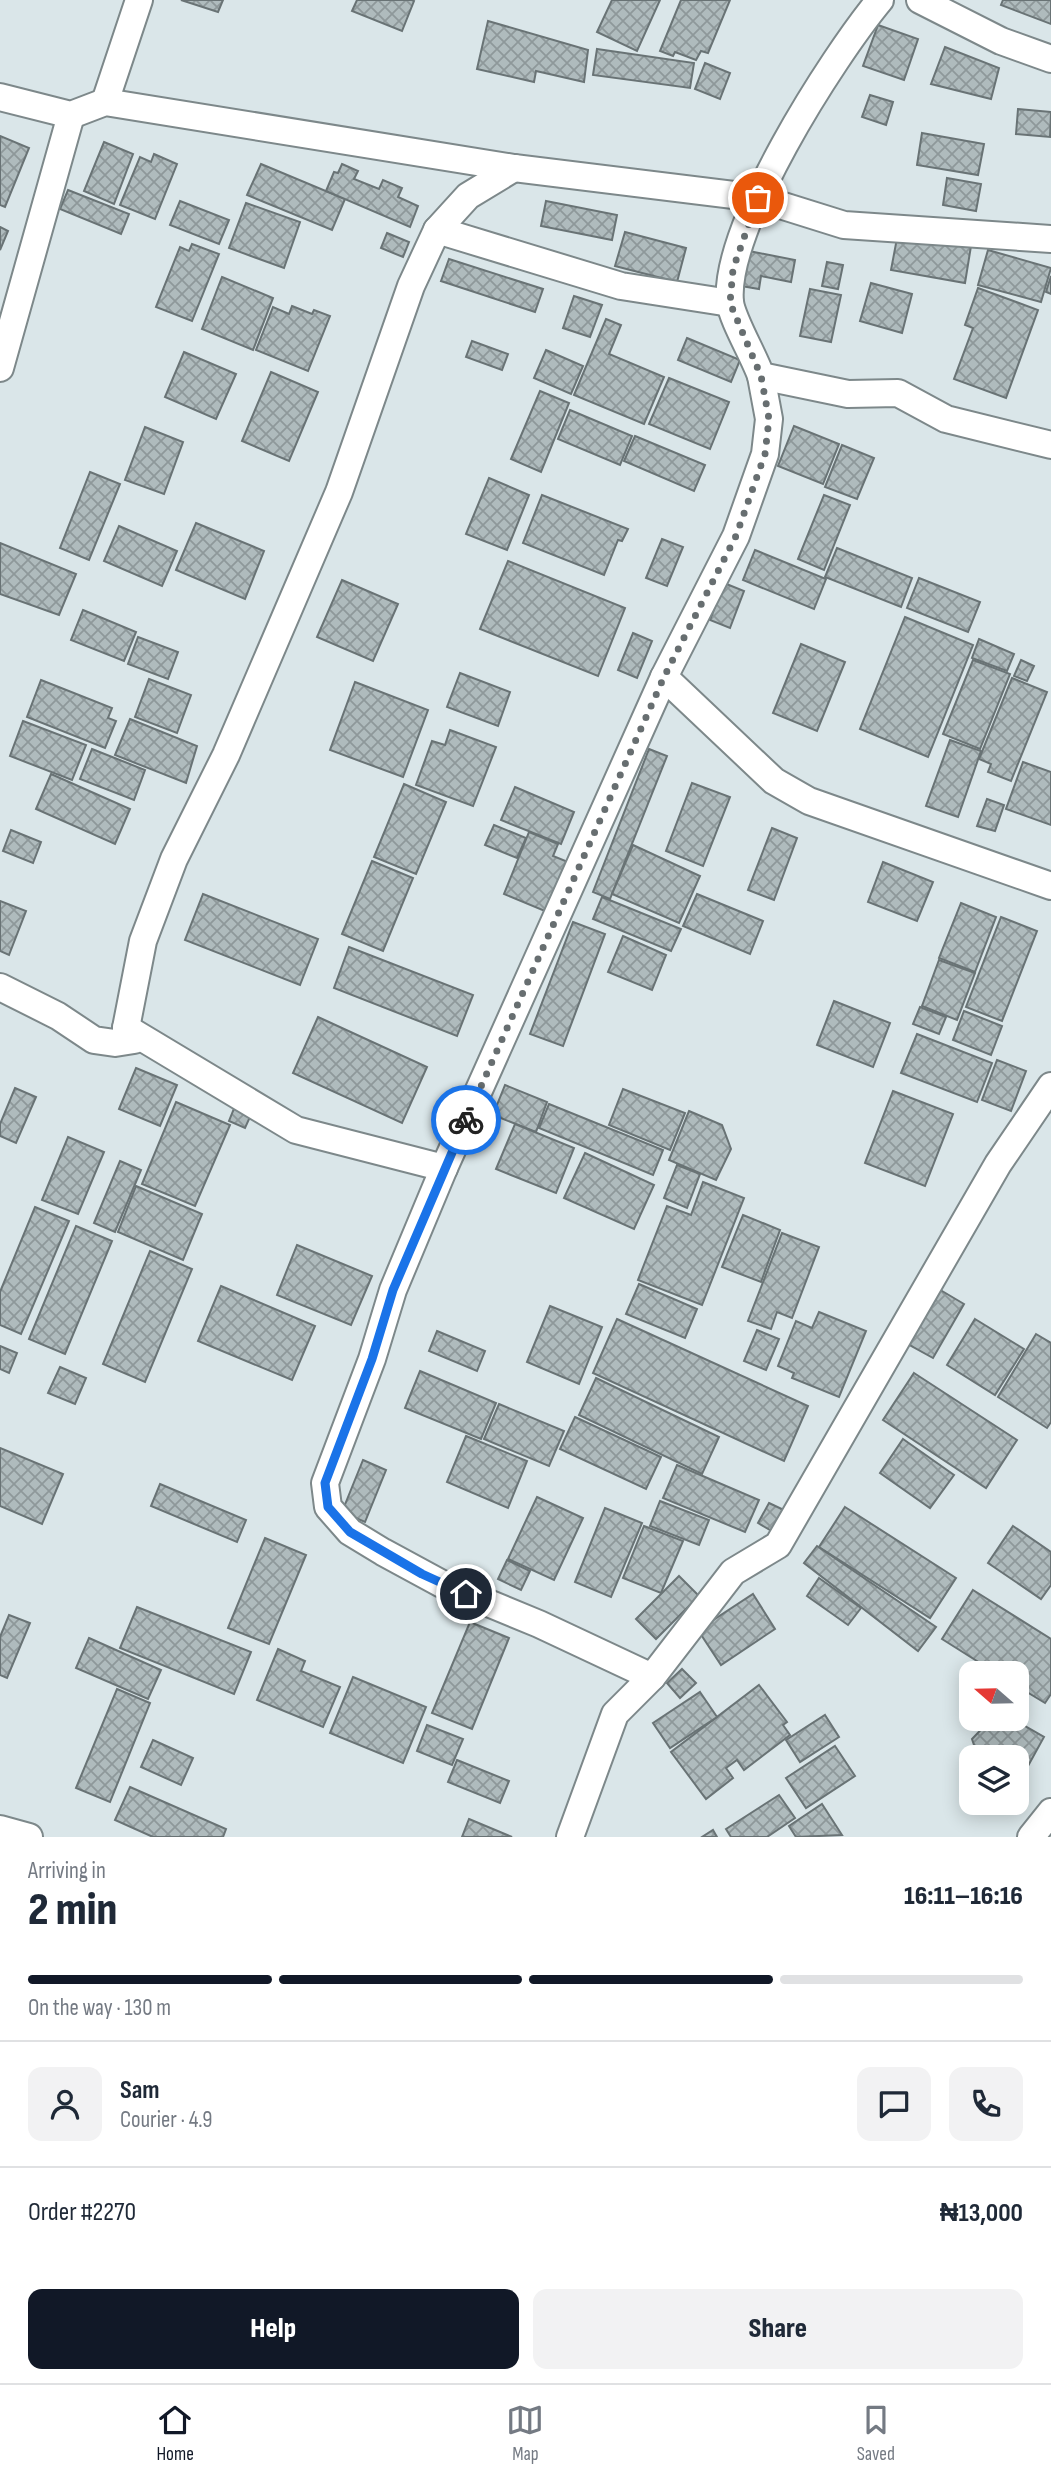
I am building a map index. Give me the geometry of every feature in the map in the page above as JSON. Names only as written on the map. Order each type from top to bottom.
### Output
[{"type":"street","points":[[105,102],[139,0]]},
{"type":"street","points":[[652,1677],[539,1624],[442,1584],[350,1532],[328,1507],[325,1483],[372,1359],[393,1290],[444,1168],[664,677],[736,536],[765,454],[769,419],[761,376],[730,303],[733,269],[758,198],[820,83],[850,36],[880,0]]},
{"type":"street","points":[[920,0],[959,9],[1001,41],[1051,59]]},
{"type":"street","points":[[0,97],[71,115],[105,102],[514,168],[758,198],[844,225],[1051,239]]},
{"type":"street","points":[[0,368],[71,115]]},
{"type":"street","points":[[0,987],[58,1016],[94,1040],[115,1043],[134,1040],[126,1028],[143,941],[174,859],[226,755],[339,492],[411,286],[436,230],[468,196],[514,168]]},
{"type":"street","points":[[436,230],[621,286],[730,303]]},
{"type":"street","points":[[761,376],[848,394],[898,393],[946,419],[1051,444]]},
{"type":"street","points":[[664,677],[774,782],[808,801],[1051,886]]},
{"type":"street","points":[[126,1028],[296,1130],[444,1168]]},
{"type":"street","points":[[570,1837],[615,1714],[652,1677],[733,1572],[778,1545],[998,1164],[1050,1090]]},
{"type":"street","points":[[1031,1837],[1051,1812]]},
{"type":"street","points":[[0,1829],[29,1837]]},
{"type":"building","points":[[181,0],[223,0],[218,12]]},
{"type":"building","points":[[357,0],[414,1],[402,31],[352,11]]},
{"type":"building","points":[[612,0],[660,0],[637,51],[597,32]]},
{"type":"building","points":[[681,0],[730,0],[708,53],[701,51],[696,60],[675,52],[673,56],[660,51]]},
{"type":"building","points":[[1003,0],[1051,0],[1051,24],[1001,5]]},
{"type":"building","points":[[488,21],[588,50],[584,82],[536,71],[534,82],[477,69]]},
{"type":"building","points":[[878,25],[918,39],[904,80],[863,66]]},
{"type":"building","points":[[945,47],[999,68],[991,99],[931,84]]},
{"type":"building","points":[[597,49],[694,63],[690,88],[593,75]]},
{"type":"building","points":[[705,63],[730,73],[720,99],[695,89]]},
{"type":"building","points":[[870,95],[893,102],[886,125],[862,117]]},
{"type":"building","points":[[1018,109],[1051,112],[1050,137],[1016,134]]},
{"type":"building","points":[[922,133],[984,144],[978,175],[917,165]]},
{"type":"building","points":[[0,136],[29,148],[5,207],[0,205]]},
{"type":"building","points":[[104,142],[133,154],[114,204],[84,191]]},
{"type":"building","points":[[154,154],[177,164],[155,219],[120,205],[140,157],[151,162]]},
{"type":"building","points":[[261,164],[345,199],[332,230],[247,195]]},
{"type":"building","points":[[342,164],[358,171],[354,179],[379,189],[383,180],[402,188],[398,197],[418,206],[410,227],[326,191],[334,172],[338,173]]},
{"type":"building","points":[[947,178],[981,184],[976,211],[943,205]]},
{"type":"building","points":[[68,190],[129,214],[121,234],[60,209]]},
{"type":"building","points":[[180,201],[229,220],[219,244],[170,225]]},
{"type":"building","points":[[546,201],[617,215],[612,240],[541,226]]},
{"type":"building","points":[[246,203],[300,222],[284,268],[229,248]]},
{"type":"building","points":[[0,227],[8,231],[0,250]]},
{"type":"building","points":[[625,232],[686,248],[677,282],[615,266]]},
{"type":"building","points":[[387,233],[409,242],[403,257],[381,248]]},
{"type":"building","points":[[898,233],[971,246],[965,283],[891,270]]},
{"type":"building","points":[[192,244],[219,254],[192,321],[156,307],[180,247],[189,251]]},
{"type":"building","points":[[988,250],[1051,268],[1041,302],[978,285]]},
{"type":"building","points":[[749,251],[795,260],[791,282],[761,276],[759,289],[741,286]]},
{"type":"building","points":[[449,259],[543,289],[535,312],[441,281]]},
{"type":"building","points":[[827,262],[843,265],[838,289],[822,286]]},
{"type":"building","points":[[1051,276],[1051,294],[1046,292]]},
{"type":"building","points":[[222,277],[273,298],[253,350],[202,329]]},
{"type":"building","points":[[871,283],[912,294],[902,333],[860,321]]},
{"type":"building","points":[[978,288],[1038,310],[1006,398],[954,379],[973,328],[965,325]]},
{"type":"building","points":[[810,289],[841,295],[831,342],[800,336]]},
{"type":"building","points":[[574,296],[602,305],[590,337],[563,328]]},
{"type":"building","points":[[292,306],[312,314],[314,310],[330,316],[308,371],[256,350],[273,307],[289,314]]},
{"type":"building","points":[[606,319],[621,325],[609,354],[664,377],[644,424],[574,395]]},
{"type":"building","points":[[687,338],[740,360],[731,382],[678,360]]},
{"type":"building","points":[[472,341],[508,354],[502,370],[466,357]]},
{"type":"building","points":[[546,350],[583,366],[571,394],[534,378]]},
{"type":"building","points":[[184,352],[236,374],[216,419],[165,397]]},
{"type":"building","points":[[271,372],[318,392],[289,461],[242,441]]},
{"type":"building","points":[[669,378],[729,402],[710,449],[649,424]]},
{"type":"building","points":[[540,391],[569,403],[541,472],[511,459]]},
{"type":"building","points":[[570,410],[632,436],[620,465],[558,439]]},
{"type":"building","points":[[794,426],[839,444],[823,484],[778,466]]},
{"type":"building","points":[[145,427],[183,442],[164,494],[125,480]]},
{"type":"building","points":[[635,436],[705,465],[694,491],[624,461]]},
{"type":"building","points":[[842,445],[874,458],[857,499],[825,487]]},
{"type":"building","points":[[90,472],[120,484],[89,560],[60,548]]},
{"type":"building","points":[[489,478],[529,495],[507,550],[466,534]]},
{"type":"building","points":[[542,495],[628,529],[622,541],[618,540],[604,575],[523,543]]},
{"type":"building","points":[[824,495],[850,505],[824,570],[798,559]]},
{"type":"building","points":[[196,523],[264,551],[245,599],[176,570]]},
{"type":"building","points":[[119,526],[177,551],[162,586],[104,561]]},
{"type":"building","points":[[662,539],[683,547],[667,586],[646,578]]},
{"type":"building","points":[[0,543],[76,574],[59,615],[0,594]]},
{"type":"building","points":[[837,548],[912,578],[901,607],[825,577]]},
{"type":"building","points":[[755,550],[826,579],[814,609],[743,580]]},
{"type":"building","points":[[508,561],[625,608],[598,676],[480,629]]},
{"type":"building","points":[[919,578],[980,602],[968,632],[907,608]]},
{"type":"building","points":[[342,580],[398,604],[373,661],[317,637]]},
{"type":"building","points":[[724,583],[744,591],[730,628],[710,620]]},
{"type":"building","points":[[83,610],[136,632],[124,661],[71,640]]},
{"type":"building","points":[[905,617],[973,645],[928,757],[860,729]]},
{"type":"building","points":[[633,633],[652,641],[637,678],[618,670]]},
{"type":"building","points":[[138,637],[178,652],[168,679],[128,664]]},
{"type":"building","points":[[979,639],[1014,654],[1007,671],[972,658]]},
{"type":"building","points":[[801,644],[845,662],[817,731],[773,713]]},
{"type":"building","points":[[973,660],[1010,674],[980,749],[943,734]]},
{"type":"building","points":[[1021,660],[1034,666],[1027,681],[1014,676]]},
{"type":"building","points":[[460,673],[510,692],[498,726],[447,707]]},
{"type":"building","points":[[1012,678],[1047,692],[1011,781],[988,772],[991,764],[979,759]]},
{"type":"building","points":[[149,679],[191,695],[177,733],[135,717]]},
{"type":"building","points":[[41,680],[112,708],[108,718],[116,721],[105,748],[27,717]]},
{"type":"building","points":[[355,682],[428,710],[403,777],[330,750]]},
{"type":"building","points":[[130,719],[197,746],[186,783],[115,755]]},
{"type":"building","points":[[23,721],[86,745],[72,780],[10,756]]},
{"type":"building","points":[[450,730],[496,747],[473,806],[416,785],[432,741],[445,745]]},
{"type":"building","points":[[950,740],[981,751],[958,817],[926,806]]},
{"type":"building","points":[[92,749],[145,770],[134,800],[80,779]]},
{"type":"building","points":[[649,749],[667,756],[610,899],[593,892]]},
{"type":"building","points":[[1023,762],[1051,772],[1051,825],[1006,809]]},
{"type":"building","points":[[51,774],[130,809],[115,844],[36,809]]},
{"type":"building","points":[[692,783],[730,797],[703,866],[666,851]]},
{"type":"building","points":[[404,784],[446,802],[416,874],[374,857]]},
{"type":"building","points":[[515,787],[574,812],[561,844],[501,820]]},
{"type":"building","points":[[987,799],[1004,805],[995,831],[977,826]]},
{"type":"building","points":[[494,825],[526,838],[517,858],[485,845]]},
{"type":"building","points":[[772,828],[797,838],[774,900],[748,890]]},
{"type":"building","points":[[11,830],[41,842],[33,863],[3,851]]},
{"type":"building","points":[[529,832],[558,844],[553,856],[573,864],[552,914],[504,894]]},
{"type":"building","points":[[633,845],[700,876],[679,923],[612,894]]},
{"type":"building","points":[[372,861],[413,878],[383,951],[342,934]]},
{"type":"building","points":[[883,862],[933,882],[917,921],[868,902]]},
{"type":"building","points":[[203,894],[318,939],[300,985],[185,940]]},
{"type":"building","points":[[697,894],[763,921],[750,954],[683,926]]},
{"type":"building","points":[[602,897],[681,929],[671,951],[593,919]]},
{"type":"building","points":[[0,901],[26,911],[9,955],[0,951]]},
{"type":"building","points":[[961,903],[996,917],[975,972],[939,958]]},
{"type":"building","points":[[1001,917],[1037,931],[1002,1021],[966,1007]]},
{"type":"building","points":[[573,922],[605,934],[563,1046],[530,1034]]},
{"type":"building","points":[[623,936],[666,955],[652,990],[608,972]]},
{"type":"building","points":[[349,947],[473,995],[457,1036],[334,988]]},
{"type":"building","points":[[939,960],[975,973],[957,1020],[922,1006]]},
{"type":"building","points":[[834,1001],[890,1023],[873,1067],[817,1045]]},
{"type":"building","points":[[920,1007],[946,1017],[939,1034],[913,1024]]},
{"type":"building","points":[[964,1011],[1002,1026],[991,1055],[953,1040]]},
{"type":"building","points":[[318,1017],[427,1067],[402,1123],[293,1073]]},
{"type":"building","points":[[917,1034],[992,1063],[977,1102],[901,1073]]},
{"type":"building","points":[[997,1060],[1026,1071],[1011,1111],[982,1100]]},
{"type":"building","points":[[136,1068],[177,1085],[160,1126],[119,1109]]},
{"type":"building","points":[[505,1085],[547,1102],[536,1132],[493,1115]]},
{"type":"building","points":[[15,1088],[36,1097],[16,1143],[0,1136],[0,1124]]},
{"type":"building","points":[[623,1089],[685,1113],[670,1150],[609,1125]]},
{"type":"building","points":[[893,1091],[953,1114],[925,1186],[865,1163]]},
{"type":"building","points":[[237,1101],[254,1108],[245,1128],[229,1121]]},
{"type":"building","points":[[176,1102],[230,1125],[195,1206],[142,1184]]},
{"type":"building","points":[[549,1104],[663,1150],[653,1175],[539,1128]]},
{"type":"building","points":[[689,1111],[722,1125],[731,1149],[716,1180],[669,1160]]},
{"type":"building","points":[[515,1124],[574,1148],[556,1193],[496,1169]]},
{"type":"building","points":[[68,1137],[104,1152],[78,1214],[42,1200]]},
{"type":"building","points":[[585,1153],[654,1185],[634,1229],[564,1198]]},
{"type":"building","points":[[120,1161],[141,1170],[115,1232],[94,1223]]},
{"type":"building","points":[[677,1165],[700,1174],[687,1208],[664,1198]]},
{"type":"building","points":[[703,1182],[744,1198],[702,1305],[638,1280],[667,1206],[691,1215]]},
{"type":"building","points":[[136,1186],[202,1214],[183,1260],[118,1232]]},
{"type":"building","points":[[35,1207],[69,1221],[21,1334],[0,1325],[0,1292]]},
{"type":"building","points":[[743,1215],[780,1230],[761,1282],[722,1267]]},
{"type":"building","points":[[76,1226],[112,1241],[65,1354],[29,1339]]},
{"type":"building","points":[[782,1233],[819,1247],[792,1318],[777,1312],[771,1329],[748,1321]]},
{"type":"building","points":[[297,1245],[372,1276],[351,1325],[277,1295]]},
{"type":"building","points":[[150,1251],[192,1269],[145,1382],[103,1364]]},
{"type":"building","points":[[639,1284],[697,1309],[685,1338],[626,1314]]},
{"type":"building","points":[[221,1286],[315,1326],[292,1380],[198,1341]]},
{"type":"building","points":[[937,1288],[964,1304],[933,1358],[906,1343]]},
{"type":"building","points":[[550,1306],[602,1327],[579,1384],[527,1362]]},
{"type":"building","points":[[819,1312],[866,1331],[839,1397],[792,1378],[794,1373],[778,1366],[796,1321],[812,1328]]},
{"type":"building","points":[[617,1319],[808,1406],[784,1461],[593,1373]]},
{"type":"building","points":[[975,1319],[1024,1349],[995,1395],[947,1365]]},
{"type":"building","points":[[757,1330],[779,1339],[766,1370],[744,1361]]},
{"type":"building","points":[[437,1331],[485,1351],[477,1371],[429,1351]]},
{"type":"building","points":[[1036,1334],[1051,1343],[1051,1422],[1047,1428],[998,1397]]},
{"type":"building","points":[[0,1346],[17,1353],[9,1373],[0,1369]]},
{"type":"building","points":[[60,1367],[86,1378],[75,1404],[48,1393]]},
{"type":"building","points":[[420,1371],[496,1403],[481,1439],[405,1408]]},
{"type":"building","points":[[914,1373],[1017,1440],[986,1488],[883,1420]]},
{"type":"building","points":[[596,1378],[719,1437],[702,1474],[579,1415]]},
{"type":"building","points":[[499,1404],[564,1431],[549,1466],[484,1439]]},
{"type":"building","points":[[575,1417],[661,1457],[646,1489],[560,1449]]},
{"type":"building","points":[[466,1436],[527,1461],[508,1508],[447,1482]]},
{"type":"building","points":[[903,1439],[954,1475],[930,1508],[880,1473]]},
{"type":"building","points":[[0,1448],[63,1474],[42,1524],[0,1506]]},
{"type":"building","points":[[363,1460],[386,1470],[365,1522],[342,1512]]},
{"type":"building","points":[[677,1465],[759,1500],[745,1532],[663,1498]]},
{"type":"building","points":[[160,1484],[246,1520],[237,1542],[151,1506]]},
{"type":"building","points":[[537,1497],[583,1518],[554,1580],[508,1559]]},
{"type":"building","points":[[660,1501],[709,1520],[699,1545],[650,1526]]},
{"type":"building","points":[[769,1503],[788,1512],[775,1533],[758,1523]]},
{"type":"building","points":[[845,1507],[956,1578],[930,1618],[819,1547]]},
{"type":"building","points":[[605,1508],[642,1523],[611,1597],[575,1582]]},
{"type":"building","points":[[644,1526],[683,1541],[661,1593],[623,1578]]},
{"type":"building","points":[[1013,1526],[1051,1552],[1051,1585],[1041,1599],[988,1563]]},
{"type":"building","points":[[265,1538],[306,1555],[269,1644],[228,1628]]},
{"type":"building","points":[[817,1546],[936,1627],[918,1651],[804,1563]]},
{"type":"building","points":[[507,1560],[530,1571],[521,1590],[498,1579]]},
{"type":"building","points":[[679,1576],[699,1596],[656,1639],[636,1619]]},
{"type":"building","points":[[819,1578],[861,1608],[848,1625],[807,1596]]},
{"type":"building","points":[[973,1590],[1051,1639],[1051,1694],[1045,1703],[1029,1693],[1029,1661],[977,1661],[942,1639]]},
{"type":"building","points":[[753,1594],[775,1629],[721,1665],[698,1630]]},
{"type":"building","points":[[137,1607],[251,1652],[234,1694],[120,1648]]},
{"type":"building","points":[[9,1615],[30,1623],[7,1678],[0,1675],[0,1637]]},
{"type":"building","points":[[470,1622],[509,1638],[472,1729],[432,1713]]},
{"type":"building","points":[[89,1638],[161,1670],[148,1699],[76,1668]]},
{"type":"building","points":[[278,1649],[305,1661],[301,1671],[340,1687],[323,1727],[257,1700]]},
{"type":"building","points":[[682,1669],[696,1683],[680,1698],[667,1683]]},
{"type":"building","points":[[353,1677],[426,1707],[403,1763],[330,1733]]},
{"type":"building","points":[[759,1685],[787,1722],[783,1725],[790,1735],[744,1770],[737,1760],[726,1768],[733,1778],[706,1799],[671,1752]]},
{"type":"building","points":[[117,1689],[150,1703],[110,1802],[76,1788]]},
{"type":"building","points":[[700,1692],[717,1717],[670,1748],[653,1723]]},
{"type":"building","points":[[825,1715],[839,1737],[800,1762],[786,1740]]},
{"type":"building","points":[[427,1725],[463,1739],[452,1765],[417,1751]]},
{"type":"building","points":[[1029,1728],[1044,1737],[1029,1764],[1029,1745],[974,1745],[972,1739],[980,1731],[1029,1731]]},
{"type":"building","points":[[153,1740],[193,1758],[181,1785],[141,1767]]},
{"type":"building","points":[[835,1746],[855,1776],[806,1808],[786,1778]]},
{"type":"building","points":[[457,1760],[509,1781],[500,1803],[448,1782]]},
{"type":"building","points":[[130,1787],[226,1829],[223,1837],[153,1837],[115,1820]]},
{"type":"building","points":[[779,1795],[795,1818],[767,1837],[731,1837],[726,1829]]},
{"type":"building","points":[[822,1804],[842,1835],[796,1837],[789,1826]]},
{"type":"building","points":[[469,1819],[512,1837],[462,1837]]},
{"type":"building","points":[[713,1830],[717,1837],[702,1837]]},
{"type":"way so far","points":[[466,1120],[664,677],[736,536],[765,454],[769,419],[761,376],[752,349],[730,303],[733,269],[758,198]]},
{"type":"route","points":[[466,1120],[393,1290],[372,1359],[325,1483],[328,1507],[350,1532],[422,1574],[466,1594]]}]
